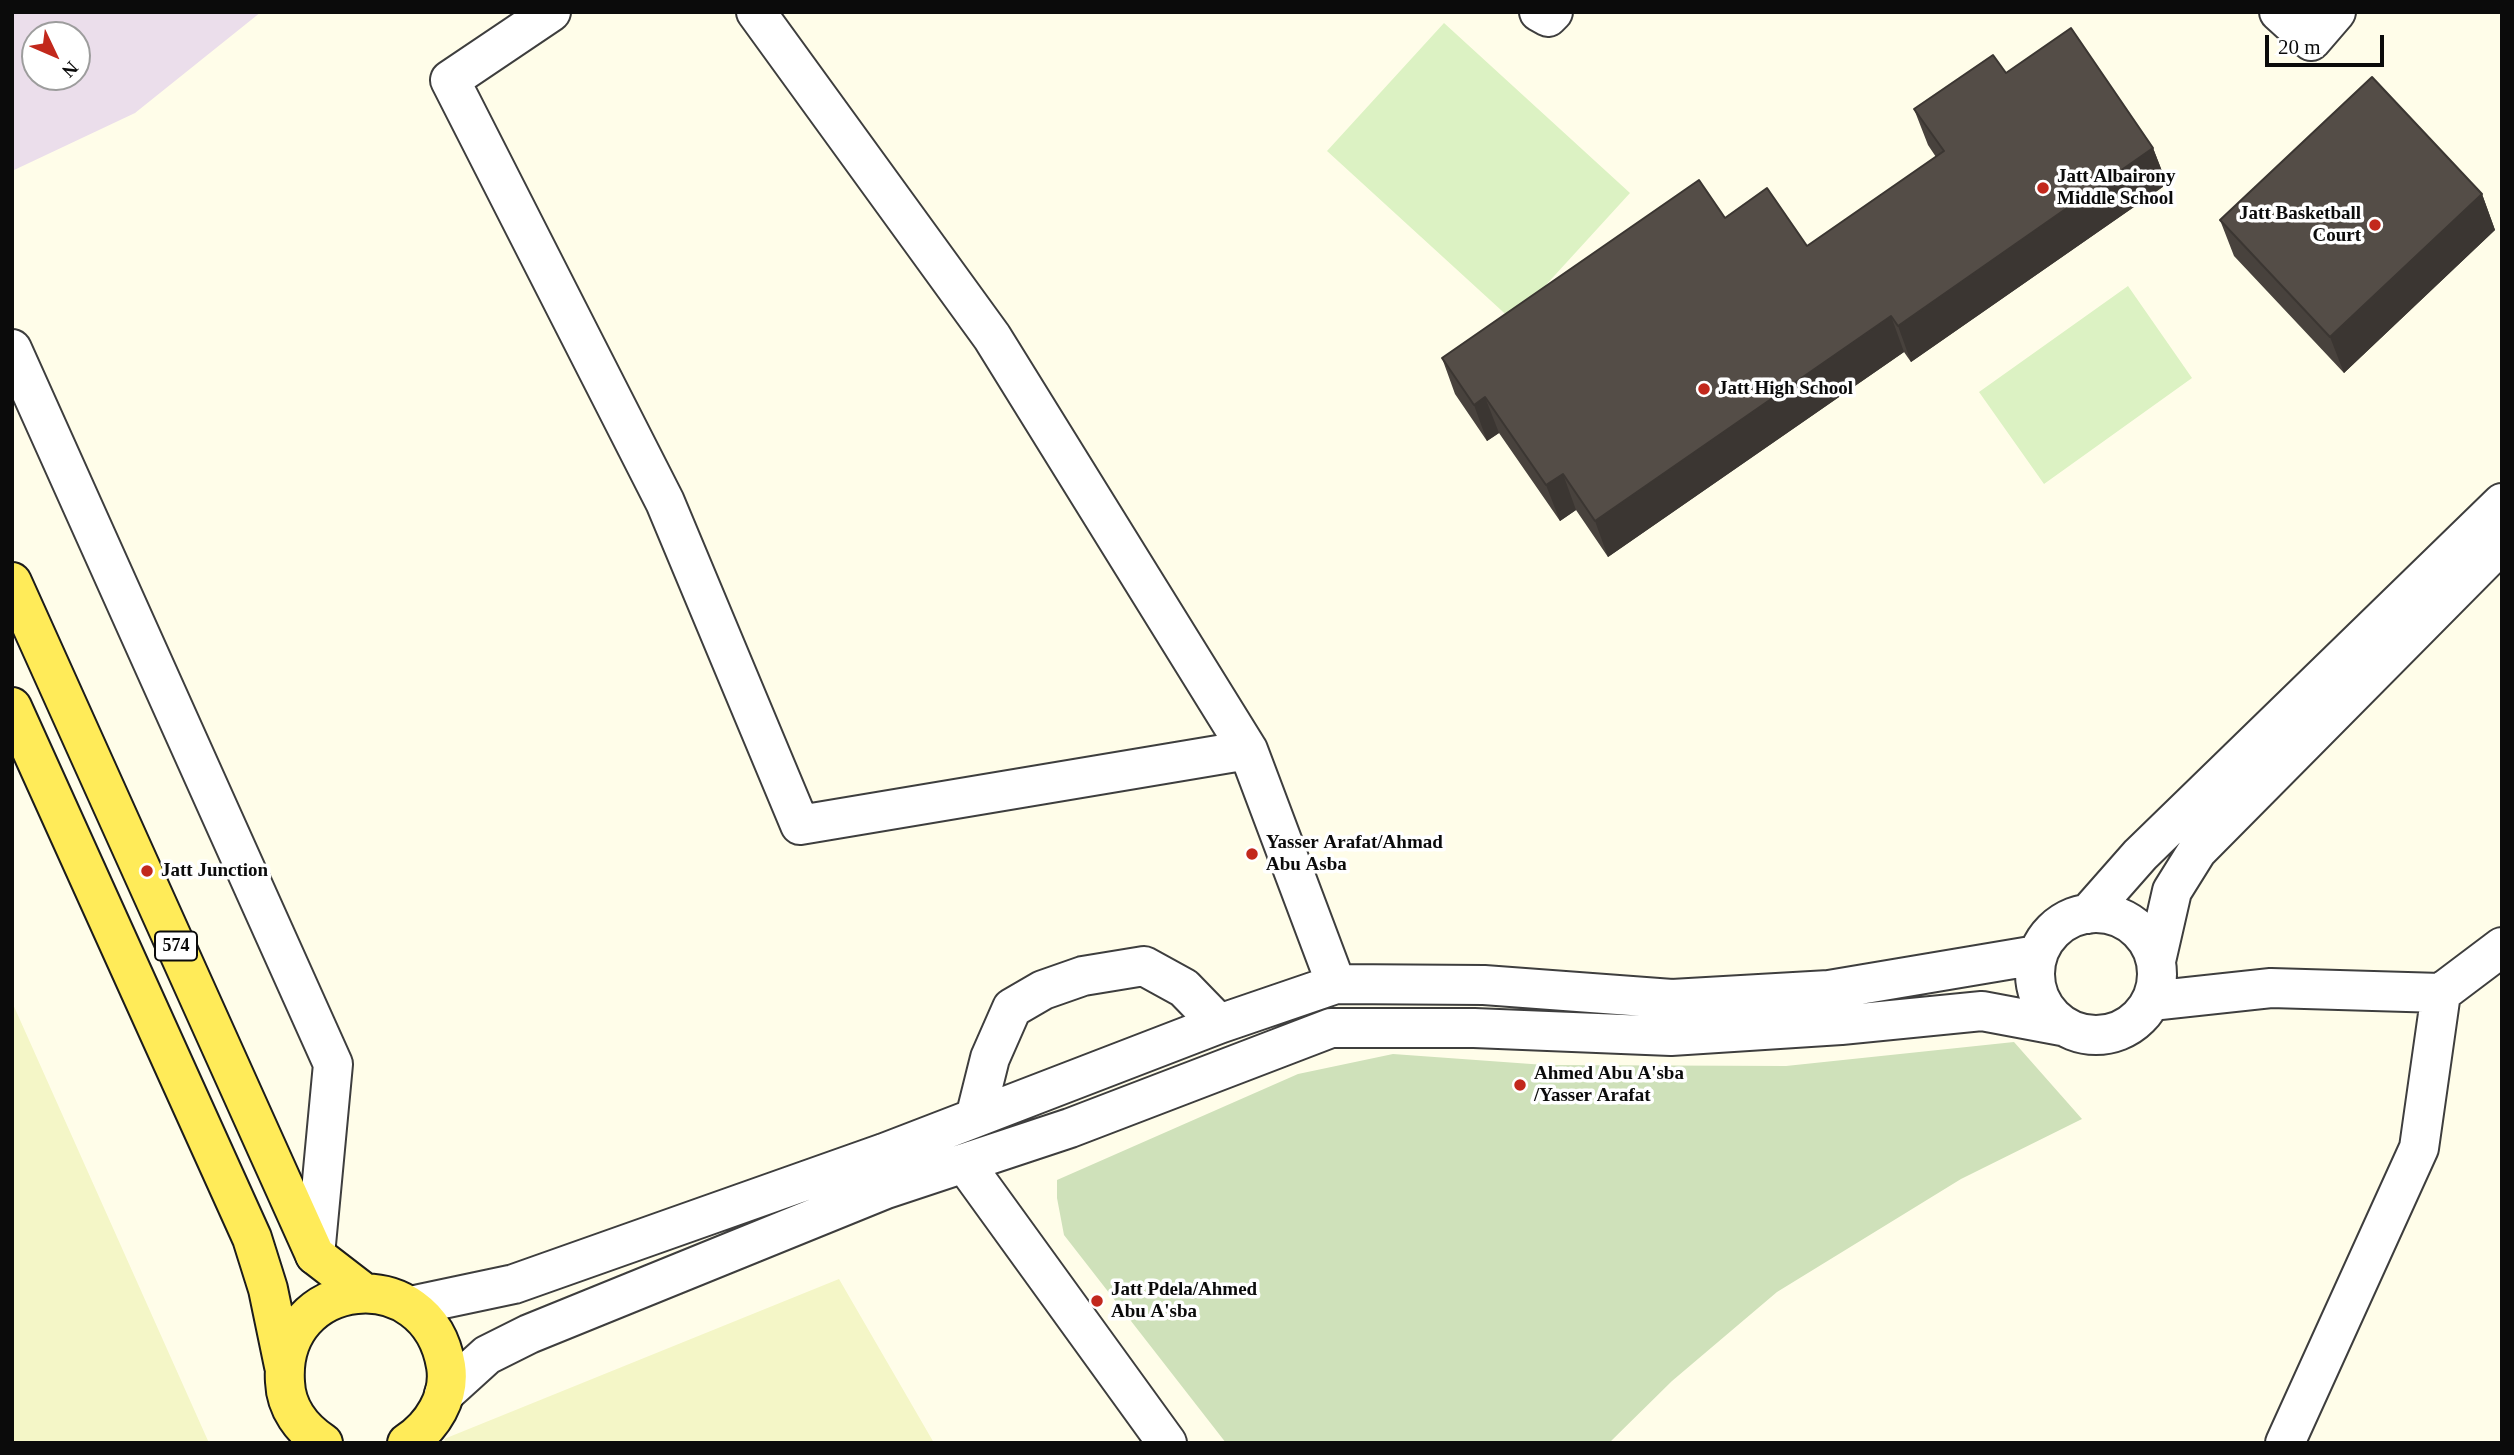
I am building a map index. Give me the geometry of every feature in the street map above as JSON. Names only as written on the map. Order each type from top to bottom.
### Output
[{"type":"main road","name":"574","points":[[12,582],[315,1255],[363,1292]]},
{"type":"main road","name":"574","points":[[12,707],[252,1238],[268,1289],[284,1366],[285,1390],[294,1414],[309,1434],[323,1443]]},
{"type":"main road","name":"574","points":[[284,1366],[291,1341],[304,1320],[320,1306],[341,1296],[363,1292],[387,1295],[410,1306],[429,1323],[442,1346],[447,1371],[444,1394],[435,1416],[416,1440]]},
{"type":"street","points":[[551,12],[450,80],[665,502],[800,825],[1248,750]]},
{"type":"street","points":[[756,12],[992,337],[1248,750],[1336,984]]},
{"type":"street","points":[[1539,12],[1548,17],[1553,12]]},
{"type":"street","points":[[2279,12],[2311,41],[2336,12]]},
{"type":"street","points":[[12,349],[333,1064],[315,1255]]},
{"type":"street","points":[[2088,914],[2140,855],[2502,503]]},
{"type":"street","points":[[444,1394],[486,1355],[529,1334],[886,1189],[1070,1128],[1331,1028],[1474,1028],[1671,1036],[1982,1012],[2062,1026],[2082,1034],[2102,1035],[2122,1030],[2139,1018],[2151,1001],[2157,981],[2156,961],[2172,891],[2197,851],[2502,543]]},
{"type":"street","points":[[2062,1026],[2047,1013],[2038,995],[2034,975],[2037,955],[2046,938],[2061,924],[2078,915],[2098,913],[2117,917],[2134,926],[2148,942],[2156,961]]},
{"type":"street","points":[[2151,1001],[2272,988],[2441,993],[2502,947]]},
{"type":"street","points":[[410,1306],[514,1284],[884,1153],[1219,1024],[1336,984],[1484,985],[1672,999],[1829,990],[2037,955]]},
{"type":"street","points":[[975,1118],[990,1058],[1012,1008],[1043,990],[1083,976],[1144,966],[1184,988],[1219,1024]]},
{"type":"street","points":[[2285,1443],[2419,1148],[2441,993]]},
{"type":"street","points":[[965,1164],[1167,1443]]},
{"type":"shaded area","points":[[12,12],[261,12],[135,113],[12,171]]},
{"type":"green space","points":[[1444,23],[1630,193],[1513,321],[1327,151]]},
{"type":"green space","points":[[2128,286],[2192,378],[2044,484],[1979,392]]},
{"type":"green space","points":[[12,1002],[209,1443],[12,1443]]},
{"type":"green space","points":[[2014,1042],[2082,1119],[1961,1179],[1777,1292],[1672,1381],[1609,1443],[1226,1443],[1064,1235],[1057,1198],[1057,1180],[1298,1074],[1393,1054],[1545,1065],[1786,1066]]},
{"type":"green space","points":[[839,1279],[934,1443],[446,1443],[444,1439]]},
{"type":"building","points":[[2071,28],[2153,148],[1898,326],[1891,316],[1595,521],[1563,474],[1546,485],[1485,397],[1474,405],[1442,358],[1699,180],[1725,218],[1767,188],[1807,246],[1944,151],[1914,109],[1993,55],[2006,73]]},
{"type":"building","points":[[2372,77],[2482,194],[2330,337],[2220,220]]},
{"type":"place","name":"Jatt Albairony Middle School","points":[[2043,188]]},
{"type":"place","name":"Jatt Basketball Court","points":[[2375,225]]},
{"type":"place","name":"Jatt High School","points":[[1704,389]]},
{"type":"place","name":"Yasser Arafat/Ahmad Abu Asba","points":[[1252,854]]},
{"type":"place","name":"Jatt Junction","points":[[147,871]]},
{"type":"place","name":"Ahmed Abu A'sba /Yasser Arafat","points":[[1520,1085]]},
{"type":"place","name":"Jatt Pdela/Ahmed Abu A'sba","points":[[1097,1301]]}]
